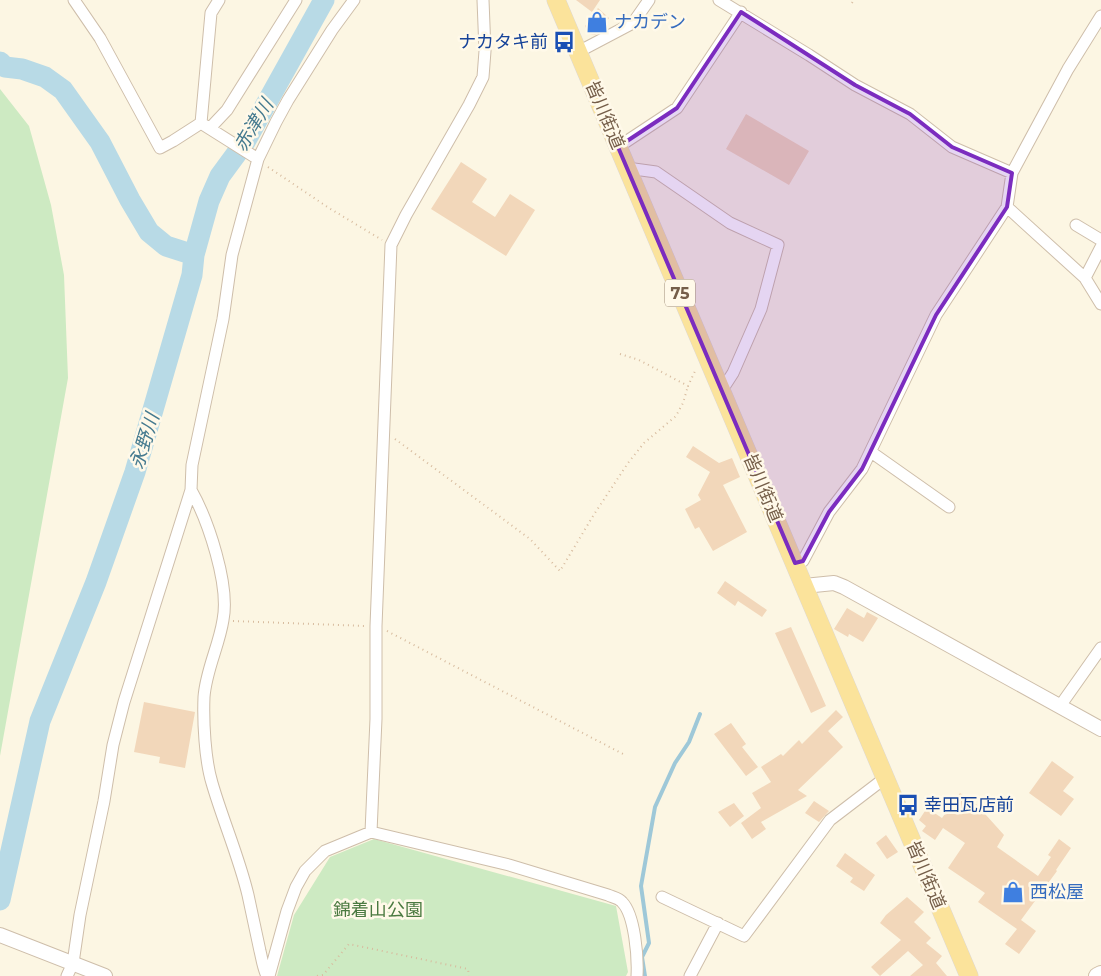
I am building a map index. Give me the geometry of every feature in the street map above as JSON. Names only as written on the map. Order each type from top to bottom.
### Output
[{"type":"main road","name":"皆川街道","points":[[556,0],[969,976]]},
{"type":"main road","points":[[1097,976],[1101,974]]},
{"type":"street","points":[[74,0],[100,38],[160,148],[205,126],[227,110],[296,0]]},
{"type":"street","points":[[205,126],[211,13],[219,0]]},
{"type":"street","points":[[66,966],[80,915],[113,745],[124,702],[191,490],[192,465],[223,319],[232,255],[257,158],[288,100],[332,30],[354,0]]},
{"type":"street","points":[[371,832],[376,719],[376,626],[391,245],[469,105],[483,76],[486,51],[483,0]]},
{"type":"street","points":[[578,52],[634,23],[649,0]]},
{"type":"street","points":[[719,0],[809,55],[854,86],[910,114],[952,147],[1012,174]]},
{"type":"street","points":[[618,147],[677,108],[741,12]]},
{"type":"street","points":[[795,563],[803,560],[828,512],[862,469],[936,315],[1006,207],[1012,174],[1068,69],[1101,16]]},
{"type":"street","points":[[205,126],[257,158]]},
{"type":"street","points":[[627,168],[656,172],[730,222],[778,245],[761,309],[733,373],[722,390]]},
{"type":"street","points":[[1006,207],[1085,278],[1101,304]]},
{"type":"street","points":[[1076,226],[1101,240]]},
{"type":"street","points":[[1085,278],[1101,247]]},
{"type":"street","points":[[871,452],[949,507]]},
{"type":"street","points":[[191,490],[200,504],[223,580],[225,599],[223,620],[204,696],[204,736],[211,782],[238,859],[268,976]]},
{"type":"street","points":[[804,586],[834,583],[844,587],[1101,729]]},
{"type":"street","points":[[1060,706],[1101,648]]},
{"type":"street","points":[[662,897],[744,936],[830,820],[885,778]]},
{"type":"street","points":[[268,976],[287,911],[296,887],[305,871],[325,851],[371,832],[509,865],[608,895],[621,901],[629,913],[633,932],[637,976]]},
{"type":"street","points":[[690,976],[718,923]]},
{"type":"street","points":[[0,935],[66,966],[105,976]]},
{"type":"path","points":[[257,158],[276,174],[391,245]]},
{"type":"path","points":[[620,354],[639,360],[688,386]]},
{"type":"path","points":[[385,432],[530,539],[560,571],[628,463],[644,443],[676,416],[695,370],[708,358]]},
{"type":"path","points":[[223,620],[376,626],[623,754]]},
{"type":"path","points":[[317,976],[323,974],[349,944],[468,969],[469,976]]},
{"type":"highlighted area","points":[[741,12],[855,85],[910,114],[952,147],[1012,173],[1007,207],[936,315],[862,469],[829,512],[803,561],[795,563],[618,147],[677,108]]},
{"type":"green space","points":[[0,89],[29,126],[51,205],[64,275],[68,378],[0,756]]},
{"type":"green space","name":"錦着山公園","points":[[374,839],[616,906],[628,972],[626,976],[277,976],[294,915],[330,857]]},
{"type":"building","points":[[576,0],[600,0],[592,12]]},
{"type":"building","name":"ナカデン","points":[[598,8],[609,18],[598,33],[595,35],[589,34],[585,26]]},
{"type":"building","points":[[746,114],[809,151],[789,185],[726,149]]},
{"type":"building","points":[[461,162],[487,179],[472,202],[495,217],[510,194],[535,210],[506,256],[431,209]]},
{"type":"building","points":[[693,446],[719,463],[732,458],[740,477],[723,485],[747,532],[713,551],[699,527],[695,529],[685,509],[701,500],[698,495],[710,472],[686,457]]},
{"type":"building","points":[[725,581],[767,610],[762,617],[738,601],[735,606],[717,593]]},
{"type":"building","points":[[847,608],[864,618],[867,612],[878,618],[863,642],[849,634],[848,637],[834,629]]},
{"type":"building","points":[[791,627],[826,706],[811,713],[775,633]]},
{"type":"building","points":[[144,702],[195,712],[185,768],[159,763],[160,757],[134,752]]},
{"type":"building","points":[[836,710],[843,717],[828,731],[843,747],[798,790],[807,796],[761,822],[766,829],[752,839],[741,823],[761,808],[752,793],[771,782],[761,767],[781,754],[783,756],[799,740],[802,744]]},
{"type":"building","points":[[731,723],[746,744],[742,747],[758,767],[746,776],[714,734]]},
{"type":"building","points":[[1052,761],[1074,777],[1063,791],[1074,799],[1061,816],[1029,793]]},
{"type":"building","points":[[960,793],[977,805],[1004,835],[997,847],[1038,876],[1051,857],[1048,855],[1059,839],[1071,848],[1057,871],[1021,920],[1036,931],[1019,954],[1005,944],[1017,929],[978,902],[985,893],[948,868],[965,843],[943,828],[935,840],[922,831],[926,826],[919,820],[927,808],[942,818]]},
{"type":"building","points":[[814,801],[829,811],[819,822],[805,813]]},
{"type":"building","points":[[734,803],[744,816],[730,827],[718,812]]},
{"type":"building","points":[[886,835],[898,852],[887,859],[876,843]]},
{"type":"building","points":[[845,853],[875,875],[864,891],[850,882],[853,878],[836,866]]},
{"type":"building","points":[[907,897],[924,912],[914,922],[931,938],[926,943],[942,956],[936,963],[947,976],[910,976],[923,965],[908,951],[880,976],[871,967],[901,940],[880,923],[886,915]]},
{"type":"waterway","name":"永野川","points":[[0,900],[40,721],[96,582],[135,472],[192,275],[194,255],[209,201],[220,176],[245,142],[324,0]]},
{"type":"waterway","name":"永野川","points":[[0,62],[5,67],[22,69],[45,77],[63,90],[100,142],[149,232],[166,246],[194,255]]},
{"type":"waterway","points":[[645,976],[642,957],[649,943],[641,886],[655,807],[675,763],[689,742],[700,714]]},
{"type":"place","name":"ナカデン","points":[[597,22]]},
{"type":"place","name":"ナカタキ前","points":[[564,42]]},
{"type":"place","name":"幸田瓦店前","points":[[908,805]]},
{"type":"place","name":"西松屋","points":[[1013,892]]},
{"type":"water label","name":"赤津川","points":[[253,125]]}]
